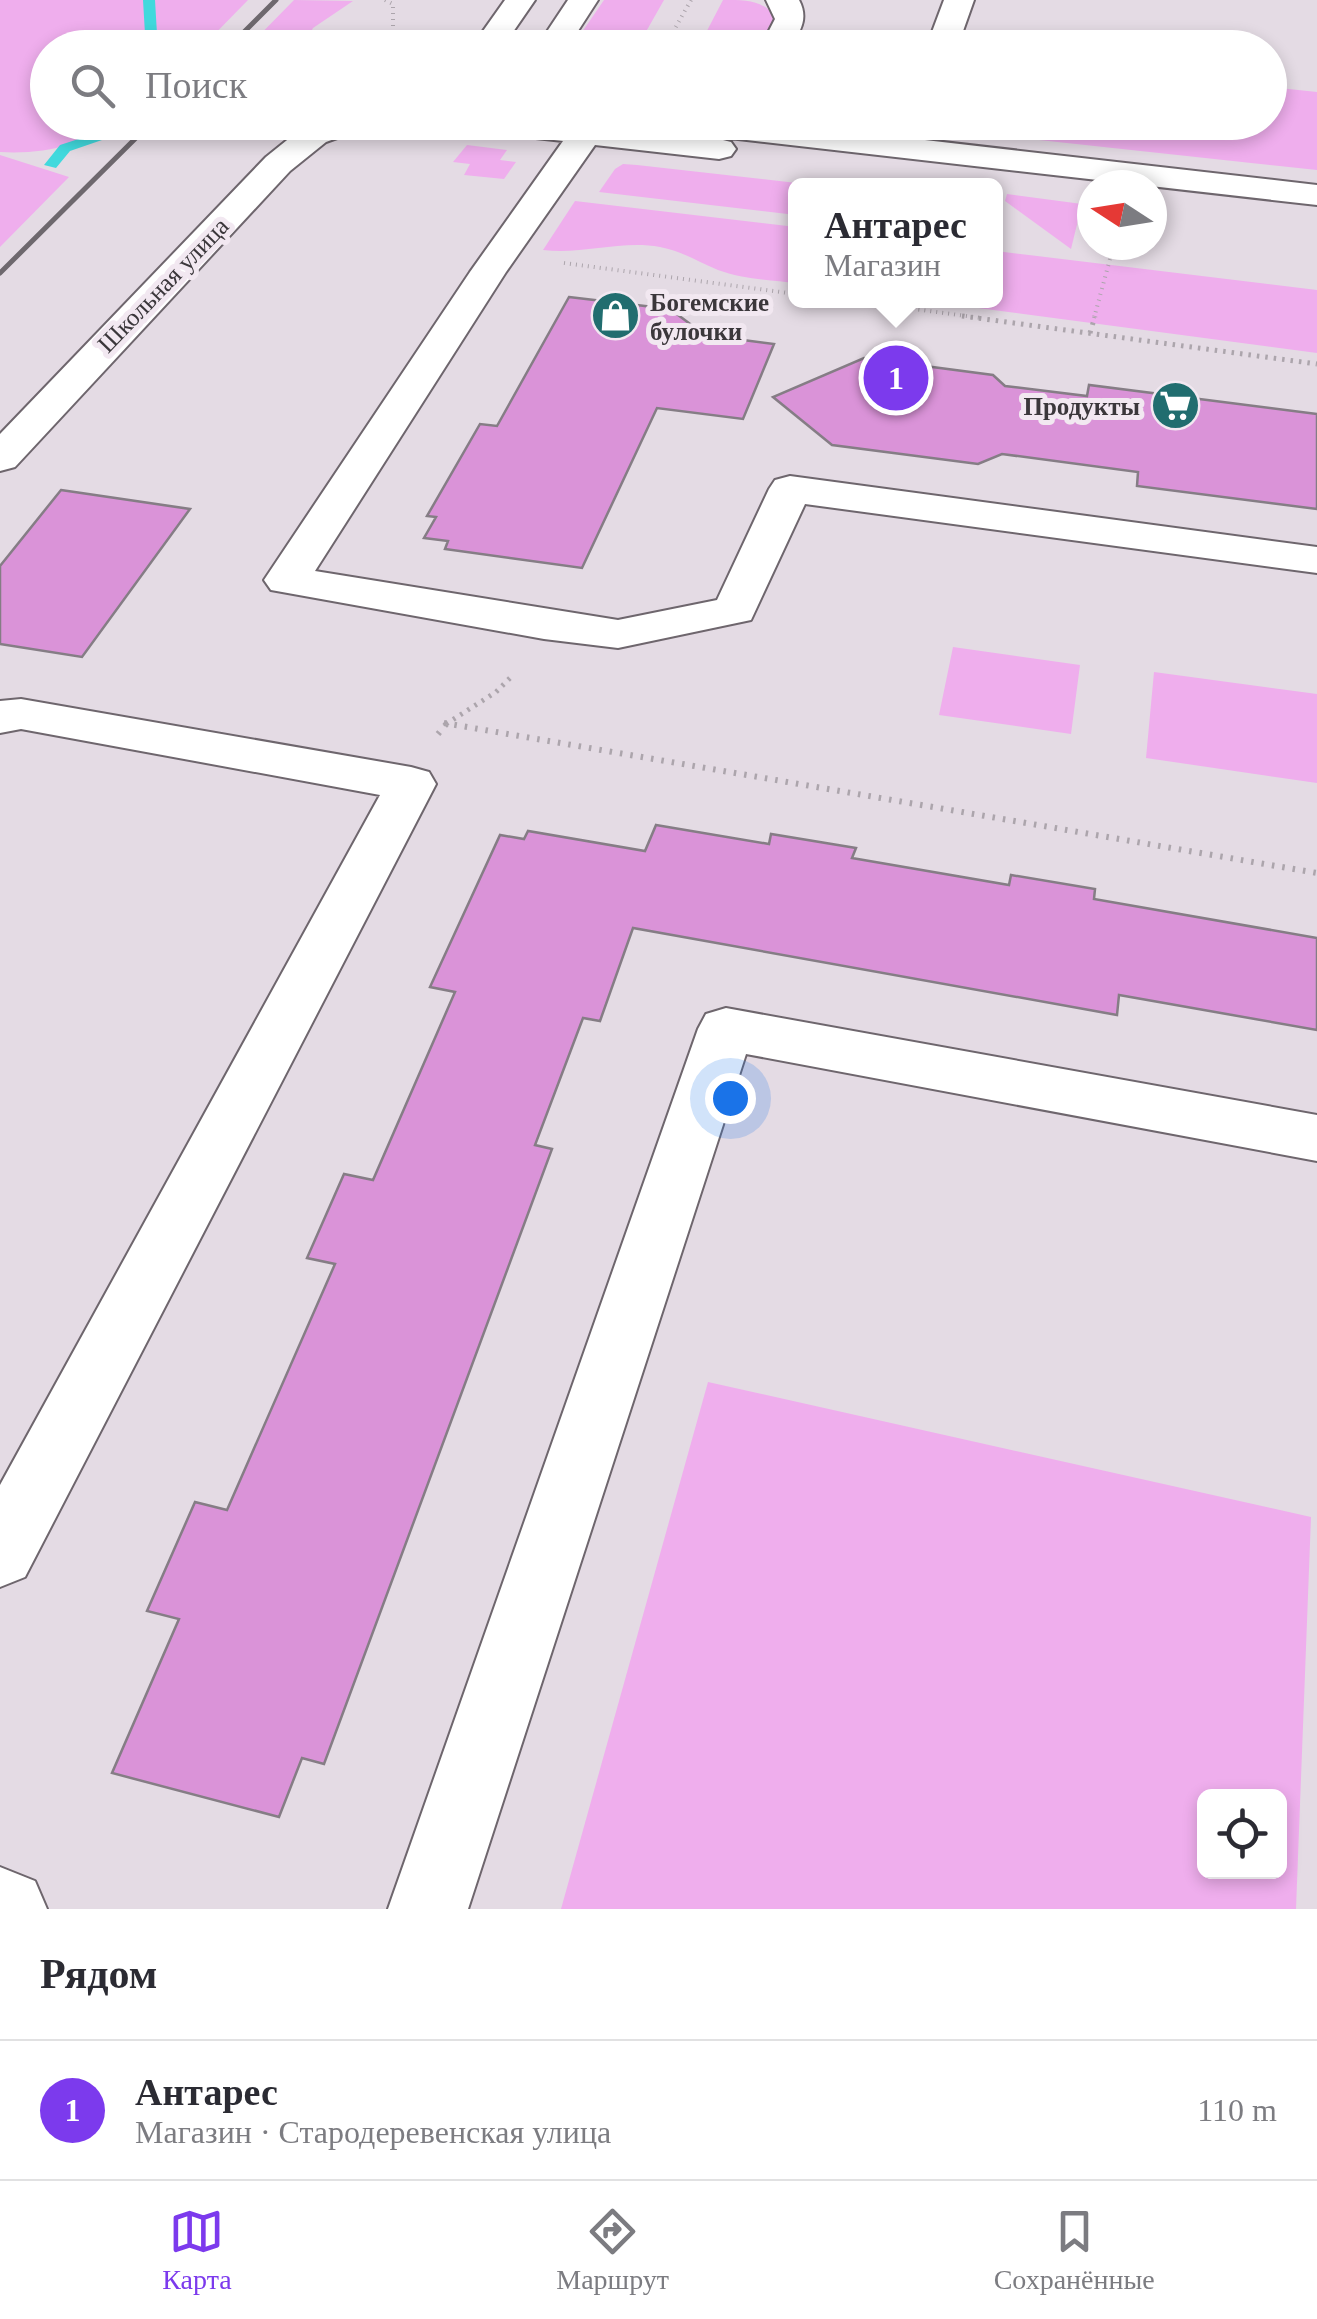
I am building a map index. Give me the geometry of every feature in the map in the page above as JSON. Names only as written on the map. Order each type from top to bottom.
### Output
[{"type":"street","points":[[499,30],[520,0]]},
{"type":"street","points":[[563,30],[583,0]]},
{"type":"street","points":[[781,0],[787,4],[790,19],[784,30]]},
{"type":"street","points":[[947,30],[958,0]]},
{"type":"street","points":[[815,30],[822,16]]},
{"type":"street","name":"Школьная улица","points":[[0,458],[278,164],[309,140]]},
{"type":"street","points":[[582,140],[287,580],[544,625],[618,634],[735,610],[790,488],[1317,560]]},
{"type":"street","points":[[817,140],[901,146],[1317,195]]},
{"type":"street","points":[[901,146],[1077,188]]},
{"type":"street","points":[[1167,201],[1317,218]]},
{"type":"street","points":[[0,717],[21,714],[411,784],[2,1548]]},
{"type":"street","points":[[428,1909],[726,1030],[1317,1138]]},
{"type":"path","points":[[385,0],[394,2],[393,30]]},
{"type":"path","points":[[674,30],[691,0]]},
{"type":"path","points":[[502,254],[788,293]]},
{"type":"path","points":[[1090,332],[1110,260]]},
{"type":"path","points":[[908,308],[1317,364]]},
{"type":"path","points":[[411,784],[444,723],[505,687],[544,625]]},
{"type":"path","points":[[444,723],[1317,873]]},
{"type":"shaded area","points":[[0,0],[248,0],[219,30],[30,30],[30,140],[84,140],[33,152],[0,152]]},
{"type":"shaded area","points":[[294,0],[353,1],[312,30],[265,30]]},
{"type":"shaded area","points":[[604,0],[664,0],[647,30],[583,30]]},
{"type":"shaded area","points":[[723,0],[753,2],[776,17],[770,30],[707,30]]},
{"type":"shaded area","points":[[1287,89],[1317,92],[1317,170],[1040,140],[1287,140]]},
{"type":"shaded area","points":[[467,145],[507,150],[500,160],[516,162],[504,179],[464,175],[470,164],[453,162]]},
{"type":"shaded area","points":[[0,155],[69,177],[0,247]]},
{"type":"shaded area","points":[[623,164],[788,182],[788,214],[599,192]]},
{"type":"shaded area","points":[[1007,194],[1077,203],[1071,249],[1005,201]]},
{"type":"shaded area","points":[[575,201],[788,226],[788,282],[727,273],[683,254],[645,245],[543,250]]},
{"type":"shaded area","points":[[1003,252],[1317,290],[1317,353],[978,308],[1003,308]]},
{"type":"shaded area","points":[[953,647],[1080,665],[1071,734],[939,715]]},
{"type":"shaded area","points":[[1154,672],[1317,694],[1317,783],[1146,758]]},
{"type":"shaded area","points":[[708,1382],[1311,1517],[1296,1909],[561,1909]]},
{"type":"building","points":[[569,297],[670,309],[705,335],[774,344],[743,419],[657,408],[582,568],[445,549],[448,541],[424,538],[436,517],[427,516],[480,424],[497,426]]},
{"type":"building","points":[[864,358],[993,375],[1005,386],[1087,396],[1089,385],[1317,414],[1317,509],[1137,486],[1138,472],[1002,454],[978,464],[832,445],[773,397]]},
{"type":"building","points":[[61,490],[190,509],[82,657],[0,644],[0,566]]},
{"type":"building","points":[[656,825],[769,844],[771,834],[856,848],[852,858],[1009,885],[1011,875],[1095,889],[1094,899],[1317,938],[1317,1030],[1119,995],[1117,1015],[633,928],[600,1021],[583,1018],[535,1145],[552,1149],[324,1764],[302,1758],[279,1817],[112,1773],[179,1619],[147,1611],[195,1502],[227,1510],[335,1264],[307,1258],[344,1174],[373,1180],[455,992],[430,987],[500,835],[524,839],[528,831],[645,851]]},
{"type":"waterway","points":[[149,0],[151,30]]},
{"type":"waterway","points":[[51,165],[65,148],[88,140]]},
{"type":"railway","points":[[246,30],[276,0]]},
{"type":"railway","points":[[0,273],[134,140]]},
{"type":"place","name":"Богемские булочки","points":[[615,316]]},
{"type":"place","name":"Антарес","points":[[896,378]]},
{"type":"place","name":"Продукты","points":[[1175,406]]}]
